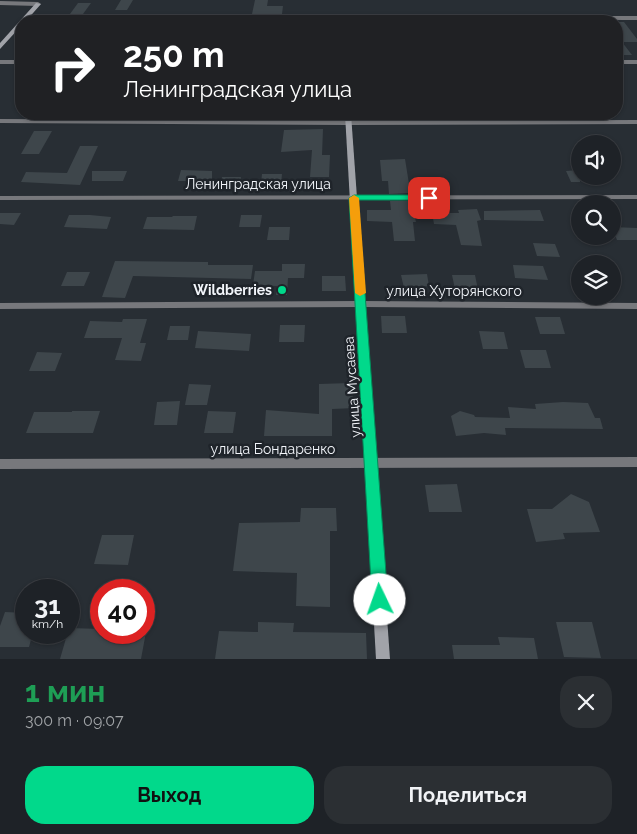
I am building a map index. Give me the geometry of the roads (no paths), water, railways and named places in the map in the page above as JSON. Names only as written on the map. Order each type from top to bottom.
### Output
[{"type":"street","points":[[0,3],[38,4],[28,15]]},
{"type":"street","points":[[623,18],[637,18]]},
{"type":"street","points":[[0,48],[15,30]]},
{"type":"street","points":[[0,62],[15,62]]},
{"type":"street","points":[[623,62],[637,62]]},
{"type":"street","points":[[0,121],[116,120]]},
{"type":"street","name":"улица Мусаева","points":[[348,120],[372,464],[383,659]]},
{"type":"street","points":[[492,120],[637,122]]},
{"type":"street","name":"Ленинградская улица","points":[[0,198],[637,197]]},
{"type":"street","name":"улица Хуторянского","points":[[0,306],[361,304],[637,306]]},
{"type":"street","name":"улица Бондаренко","points":[[0,464],[637,462]]},
{"type":"place","name":"Wildberries","points":[[282,290]]}]
